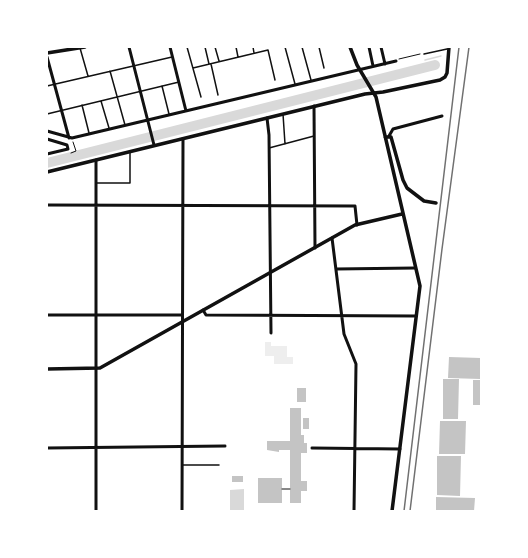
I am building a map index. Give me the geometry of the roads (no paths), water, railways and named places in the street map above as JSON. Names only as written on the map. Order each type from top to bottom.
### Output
[{"type":"street","points":[[54,47],[55,52]]},
{"type":"street","points":[[47,53],[85,47]]},
{"type":"street","points":[[129,47],[154,144]]},
{"type":"street","points":[[170,47],[186,111]]},
{"type":"street","points":[[350,47],[360,70],[377,101],[387,137],[402,214],[420,286],[392,511]]},
{"type":"street","points":[[369,47],[373,66]]},
{"type":"street","points":[[381,47],[385,64]]},
{"type":"street","points":[[47,172],[130,152],[154,144],[183,139],[372,91],[384,92],[440,80],[445,77],[447,73],[449,49]]},
{"type":"street","points":[[47,56],[69,138]]},
{"type":"street","points":[[47,131],[69,138],[89,134],[396,61]]},
{"type":"street","points":[[314,106],[314,248]]},
{"type":"street","points":[[387,137],[393,128],[442,116]]},
{"type":"street","points":[[267,118],[270,148],[269,273],[271,333]]},
{"type":"street","points":[[387,137],[394,145],[403,180],[407,188],[424,201],[436,203]]},
{"type":"street","points":[[47,139],[68,145],[68,149],[47,154]]},
{"type":"street","points":[[182,511],[183,139]]},
{"type":"street","points":[[96,160],[96,511]]},
{"type":"street","points":[[47,205],[355,206],[357,225]]},
{"type":"street","points":[[47,369],[96,369],[357,225],[402,214]]},
{"type":"street","points":[[332,238],[343,315],[344,334],[356,364],[354,511]]},
{"type":"street","points":[[336,269],[416,268]]},
{"type":"street","points":[[203,310],[206,315],[270,314],[416,316]]},
{"type":"street","points":[[47,315],[182,315]]},
{"type":"street","points":[[47,448],[226,446]]},
{"type":"street","points":[[312,448],[400,449]]},
{"type":"lane","points":[[188,47],[201,97]]},
{"type":"lane","points":[[205,47],[218,95]]},
{"type":"lane","points":[[215,47],[219,61]]},
{"type":"lane","points":[[236,47],[238,57]]},
{"type":"lane","points":[[253,47],[254,53]]},
{"type":"lane","points":[[262,47],[263,51]]},
{"type":"lane","points":[[285,47],[295,84]]},
{"type":"lane","points":[[302,47],[311,82]]},
{"type":"lane","points":[[319,47],[324,68]]},
{"type":"lane","points":[[80,48],[88,76]]},
{"type":"lane","points":[[424,54],[449,49]]},
{"type":"lane","points":[[193,68],[268,50],[275,80]]},
{"type":"lane","points":[[47,86],[172,57]]},
{"type":"lane","points":[[110,71],[125,126]]},
{"type":"lane","points":[[47,114],[179,82]]},
{"type":"lane","points":[[162,86],[170,115]]},
{"type":"lane","points":[[101,101],[109,129]]},
{"type":"lane","points":[[82,105],[89,134]]},
{"type":"lane","points":[[283,114],[285,144]]},
{"type":"lane","points":[[270,148],[314,136]]},
{"type":"lane","points":[[96,183],[130,183],[130,152]]},
{"type":"lane","points":[[182,465],[219,465]]},
{"type":"waterway","points":[[425,60],[441,56]]},
{"type":"waterway","points":[[47,163],[435,65]]},
{"type":"railway","points":[[404,511],[459,47]]},
{"type":"railway","points":[[410,511],[442,249],[469,47]]}]
